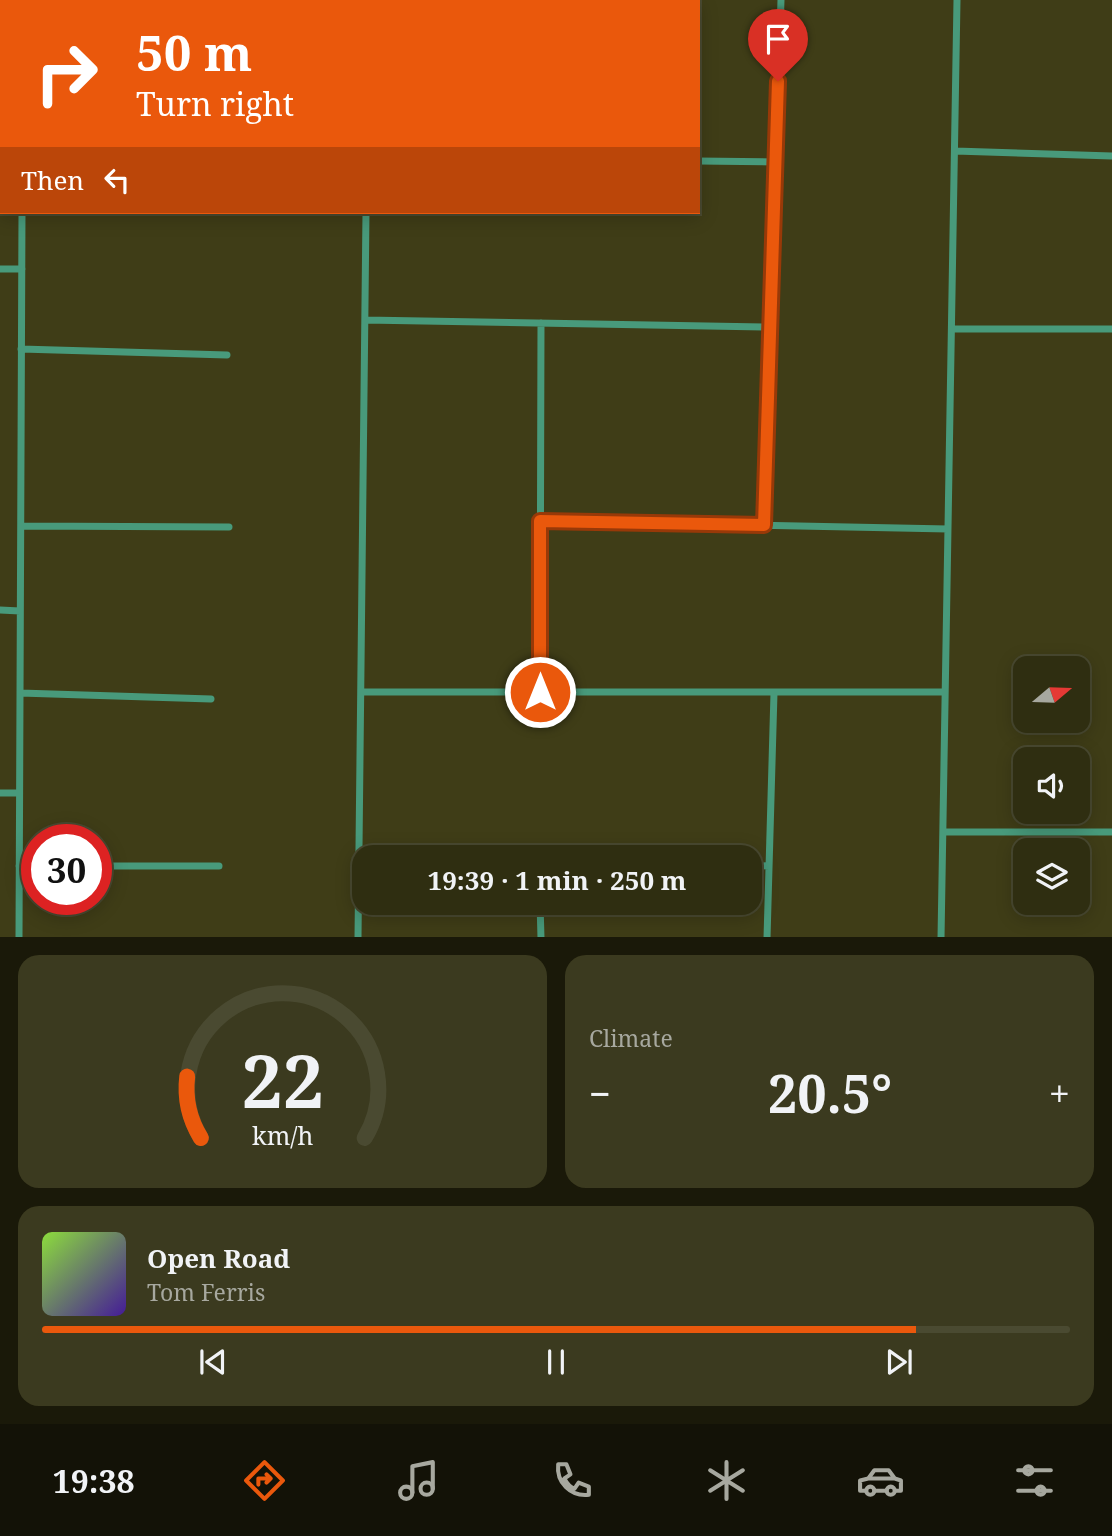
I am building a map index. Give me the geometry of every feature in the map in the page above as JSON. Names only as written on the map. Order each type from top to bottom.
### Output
[{"type":"street","points":[[764,525],[781,0]]},
{"type":"street","points":[[941,937],[957,0]]},
{"type":"street","points":[[955,151],[1112,156]]},
{"type":"street","points":[[700,161],[776,162]]},
{"type":"street","points":[[19,937],[22,214]]},
{"type":"street","points":[[361,845],[366,214]]},
{"type":"street","points":[[0,269],[22,269]]},
{"type":"street","points":[[365,320],[770,327]]},
{"type":"street","points":[[540,692],[541,323]]},
{"type":"street","points":[[952,329],[1112,329]]},
{"type":"street","points":[[21,349],[227,355]]},
{"type":"street","points":[[540,521],[948,529]]},
{"type":"street","points":[[21,526],[229,527]]},
{"type":"street","points":[[0,610],[20,611]]},
{"type":"street","points":[[362,692],[945,692]]},
{"type":"street","points":[[20,693],[211,699]]},
{"type":"street","points":[[767,937],[774,693]]},
{"type":"street","points":[[0,793],[19,793]]},
{"type":"street","points":[[943,832],[1112,832]]},
{"type":"street","points":[[112,866],[219,866]]},
{"type":"street","points":[[762,866],[769,866]]},
{"type":"street","points":[[358,937],[359,915]]},
{"type":"street","points":[[540,915],[541,937]]},
{"type":"route","points":[[540,692],[540,521],[764,525],[778,81]]}]
